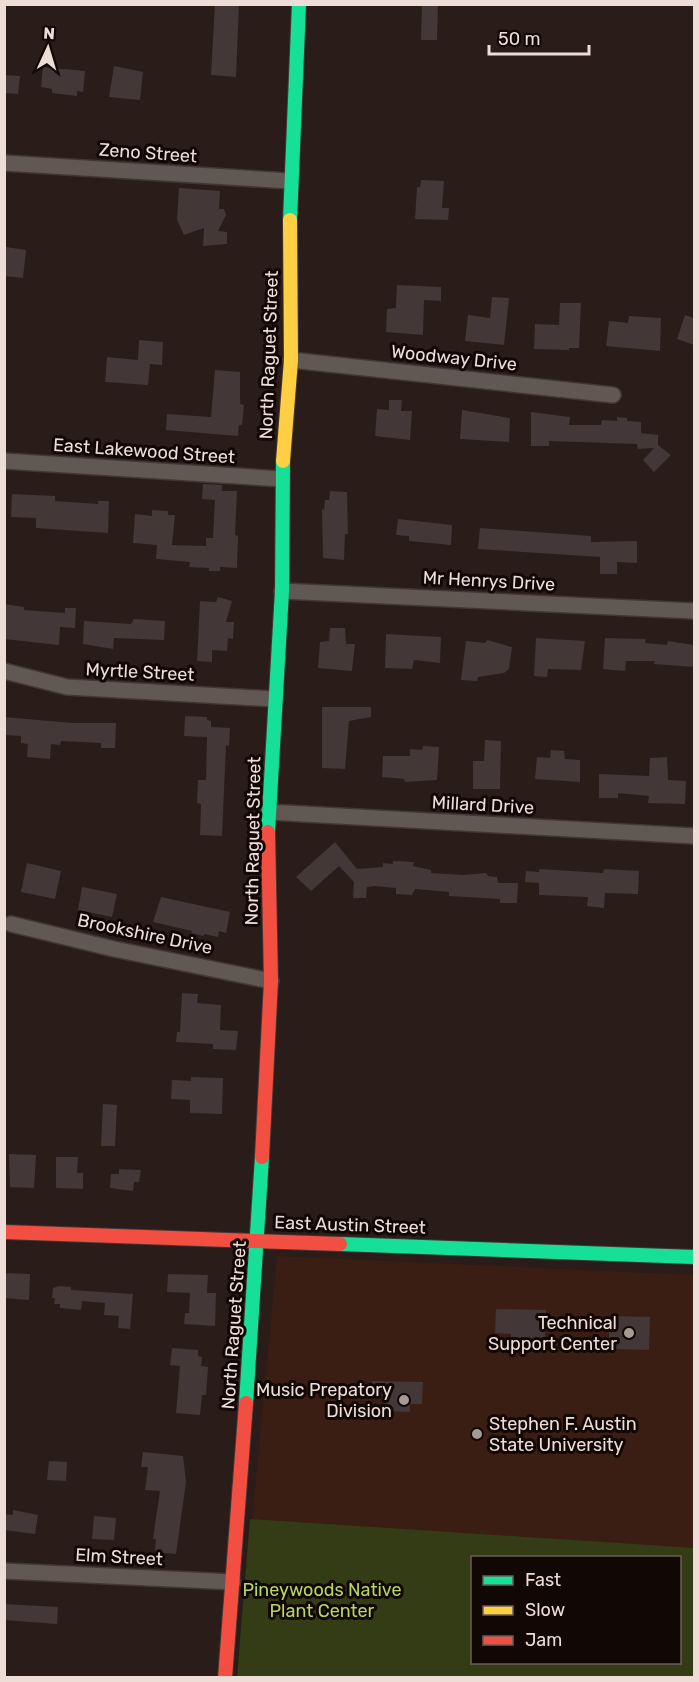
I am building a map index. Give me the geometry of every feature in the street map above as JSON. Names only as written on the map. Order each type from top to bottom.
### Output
[{"type":"street","name":"North Raguet Street","points":[[225,1677],[258,1240],[271,981],[268,812],[282,591],[282,479],[291,360],[290,181],[299,4]]},
{"type":"street","name":"Zeno Street","points":[[4,163],[290,181]]},
{"type":"street","name":"Woodway Drive","points":[[291,360],[614,395]]},
{"type":"street","name":"East Lakewood Street","points":[[4,461],[282,479]]},
{"type":"street","name":"Mr Henrys Drive","points":[[282,591],[694,611]]},
{"type":"street","name":"Myrtle Street","points":[[4,672],[67,687],[275,699]]},
{"type":"street","name":"Millard Drive","points":[[268,812],[694,836]]},
{"type":"street","name":"Brookshire Drive","points":[[11,924],[114,949],[271,981]]},
{"type":"street","name":"East Austin Street","points":[[4,1232],[694,1257]]},
{"type":"street","name":"Elm Street","points":[[4,1571],[232,1582]]},
{"type":"shaded area","name":"Stephen F. Austin State University","points":[[277,1256],[694,1275],[694,1677],[237,1678]]},
{"type":"green space","name":"Pineywoods Native Plant Center","points":[[250,1519],[694,1548],[694,1677],[237,1677]]},
{"type":"building","points":[[215,4],[239,4],[236,77],[211,75]]},
{"type":"building","points":[[422,4],[438,4],[437,40],[421,40]]},
{"type":"building","points":[[114,66],[143,72],[140,100],[109,97]]},
{"type":"building","points":[[43,67],[85,71],[83,92],[77,91],[77,96],[52,93],[52,89],[41,87]]},
{"type":"building","points":[[4,75],[20,76],[18,94],[4,93]]},
{"type":"building","points":[[421,180],[444,181],[442,208],[449,208],[448,220],[415,219],[417,187],[420,187]]},
{"type":"building","points":[[179,188],[220,191],[219,209],[224,209],[226,215],[218,231],[227,232],[227,244],[203,246],[204,228],[184,235],[177,220]]},
{"type":"building","points":[[6,247],[26,250],[23,278],[4,276]]},
{"type":"building","points":[[397,285],[441,287],[441,301],[424,300],[423,335],[386,332],[387,309],[396,308]]},
{"type":"building","points":[[492,297],[509,298],[504,345],[465,341],[468,315],[490,318]]},
{"type":"building","points":[[560,303],[581,303],[579,348],[534,349],[535,324],[559,325]]},
{"type":"building","points":[[685,315],[694,318],[694,345],[677,339]]},
{"type":"building","points":[[629,316],[661,318],[660,351],[606,346],[609,321],[628,323]]},
{"type":"building","points":[[139,340],[163,342],[162,365],[150,364],[148,385],[105,382],[107,357],[138,360]]},
{"type":"building","points":[[215,370],[240,372],[240,404],[244,405],[242,425],[239,425],[238,436],[166,430],[167,414],[211,417]]},
{"type":"building","points":[[389,400],[402,400],[401,411],[412,411],[410,440],[375,436],[377,409],[389,410]]},
{"type":"building","points":[[462,410],[510,418],[509,442],[460,439]]},
{"type":"building","points":[[531,412],[570,417],[569,425],[601,425],[602,420],[617,421],[617,417],[627,418],[627,421],[641,422],[641,433],[658,435],[658,445],[671,455],[654,472],[643,460],[654,448],[638,449],[637,444],[549,441],[549,446],[531,446]]},
{"type":"building","points":[[203,484],[222,485],[222,491],[237,491],[235,535],[238,536],[237,568],[220,567],[220,571],[209,571],[209,568],[189,567],[190,562],[156,559],[157,545],[133,543],[135,514],[152,516],[152,510],[168,511],[168,515],[175,515],[172,545],[206,546],[206,538],[213,538],[215,500],[202,499]]},
{"type":"building","points":[[330,491],[347,492],[348,534],[345,534],[344,560],[323,558],[322,509],[324,510],[325,500],[329,500]]},
{"type":"building","points":[[12,494],[55,496],[55,501],[98,504],[98,501],[109,501],[108,533],[36,528],[36,518],[11,517]]},
{"type":"building","points":[[398,519],[452,525],[451,545],[409,541],[409,536],[396,535]]},
{"type":"building","points":[[480,528],[591,536],[591,542],[637,541],[637,563],[617,562],[617,574],[600,574],[600,557],[478,549]]},
{"type":"building","points":[[218,597],[232,601],[226,622],[234,622],[233,639],[228,638],[227,651],[212,650],[212,662],[197,661],[200,601],[216,602]]},
{"type":"building","points":[[4,604],[24,607],[24,610],[65,613],[65,608],[76,608],[75,628],[60,627],[59,645],[4,639]]},
{"type":"building","points":[[134,619],[165,621],[164,640],[114,638],[113,649],[83,644],[84,621],[131,624]]},
{"type":"building","points":[[330,628],[345,628],[346,644],[355,644],[352,671],[318,668],[320,642],[329,641]]},
{"type":"building","points":[[386,634],[441,637],[440,663],[414,660],[412,669],[385,668]]},
{"type":"building","points":[[536,638],[585,641],[581,670],[548,669],[547,677],[534,676]]},
{"type":"building","points":[[605,638],[646,639],[645,643],[667,645],[668,641],[694,645],[694,667],[654,664],[655,661],[626,661],[625,671],[603,669]]},
{"type":"building","points":[[487,640],[512,647],[509,669],[504,673],[478,677],[477,681],[461,680],[466,641],[485,643]]},
{"type":"building","points":[[322,707],[371,707],[371,717],[349,721],[345,769],[322,768]]},
{"type":"building","points":[[185,716],[207,717],[207,720],[211,721],[211,727],[230,728],[229,746],[226,745],[222,836],[200,835],[201,804],[197,803],[198,780],[206,780],[207,737],[184,736]]},
{"type":"building","points":[[4,717],[73,723],[116,723],[115,748],[101,748],[101,743],[61,741],[60,745],[51,744],[50,759],[27,757],[28,744],[21,743],[21,736],[4,735]]},
{"type":"building","points":[[485,740],[501,741],[500,789],[473,789],[473,761],[484,761]]},
{"type":"building","points":[[423,746],[439,747],[437,780],[405,782],[404,779],[382,777],[383,756],[410,756],[410,749],[422,750]]},
{"type":"building","points":[[551,750],[564,751],[565,759],[580,760],[580,782],[535,779],[537,757],[550,758]]},
{"type":"building","points":[[667,757],[668,780],[686,781],[685,804],[648,803],[649,796],[618,793],[618,798],[599,798],[599,774],[649,776],[650,758]]},
{"type":"building","points":[[335,842],[357,869],[383,867],[383,863],[393,864],[393,861],[414,862],[413,866],[431,870],[431,873],[463,875],[486,873],[488,876],[497,877],[498,883],[518,883],[517,903],[500,903],[500,899],[449,896],[449,892],[415,889],[412,895],[396,894],[396,888],[374,886],[367,887],[366,898],[353,898],[354,882],[339,866],[311,891],[296,877]]},
{"type":"building","points":[[27,863],[61,871],[55,899],[21,892]]},
{"type":"building","points":[[539,869],[603,873],[604,869],[639,871],[638,894],[605,893],[604,908],[587,906],[588,897],[539,895],[539,883],[525,882],[526,871],[539,872]]},
{"type":"building","points":[[82,887],[117,894],[112,917],[78,910]]},
{"type":"building","points":[[161,897],[230,912],[226,933],[219,931],[218,937],[204,934],[204,936],[153,922]]},
{"type":"building","points":[[182,993],[198,994],[197,1003],[221,1005],[220,1030],[238,1031],[236,1050],[213,1049],[213,1044],[176,1042],[177,1032],[180,1032]]},
{"type":"building","points":[[191,1077],[223,1078],[222,1114],[190,1113],[190,1100],[171,1099],[172,1080],[191,1081]]},
{"type":"building","points":[[103,1104],[117,1105],[115,1146],[101,1146]]},
{"type":"building","points":[[9,1154],[36,1155],[34,1188],[10,1187]]},
{"type":"building","points":[[56,1157],[78,1157],[77,1173],[83,1173],[83,1189],[56,1188]]},
{"type":"building","points":[[119,1169],[141,1170],[139,1182],[134,1182],[133,1191],[110,1188],[111,1174],[119,1174]]},
{"type":"building","points":[[4,1273],[30,1274],[29,1300],[4,1298]]},
{"type":"building","points":[[168,1274],[208,1275],[207,1293],[216,1293],[215,1326],[184,1324],[185,1313],[189,1313],[190,1293],[167,1292]]},
{"type":"building","points":[[71,1287],[71,1290],[133,1294],[130,1329],[118,1328],[119,1316],[104,1315],[105,1303],[82,1301],[81,1310],[60,1308],[60,1304],[54,1304],[55,1298],[52,1298],[53,1288]]},
{"type":"building","points":[[496,1309],[546,1310],[545,1339],[511,1338],[511,1334],[495,1333]]},
{"type":"building","name":"Technical Support Center","points":[[609,1316],[650,1317],[649,1350],[609,1349]]},
{"type":"building","points":[[172,1348],[198,1350],[198,1356],[202,1357],[201,1366],[208,1367],[206,1395],[202,1395],[200,1415],[176,1413],[180,1366],[170,1365]]},
{"type":"building","name":"Music Prepatory Division","points":[[372,1381],[423,1382],[422,1404],[410,1404],[410,1412],[385,1411],[386,1396],[371,1395]]},
{"type":"building","points":[[143,1452],[183,1456],[186,1482],[176,1554],[155,1552],[156,1539],[153,1539],[160,1491],[145,1490],[148,1467],[141,1467]]},
{"type":"building","points":[[49,1461],[67,1462],[66,1481],[47,1480]]},
{"type":"building","points":[[13,1510],[38,1515],[35,1534],[4,1530],[4,1514],[13,1515]]},
{"type":"building","points":[[94,1516],[116,1518],[114,1540],[92,1539]]},
{"type":"building","points":[[4,1604],[58,1607],[57,1624],[4,1620]]},
{"type":"traffic: fast","points":[[290,220],[299,4]]},
{"type":"traffic: fast","points":[[268,832],[282,591],[283,461]]},
{"type":"traffic: fast","points":[[246,1403],[262,1157]]},
{"type":"traffic: fast","points":[[340,1244],[694,1257]]},
{"type":"traffic: slow","points":[[283,461],[291,360],[290,220]]},
{"type":"traffic: jam","points":[[262,1157],[271,981],[268,832]]},
{"type":"traffic: jam","points":[[4,1232],[340,1244]]},
{"type":"traffic: jam","points":[[225,1678],[246,1403]]},
{"type":"place","name":"Technical Support Center","points":[[629,1333]]},
{"type":"place","name":"Music Prepatory Division","points":[[404,1400]]},
{"type":"place","name":"Stephen F. Austin State University","points":[[477,1434]]}]
